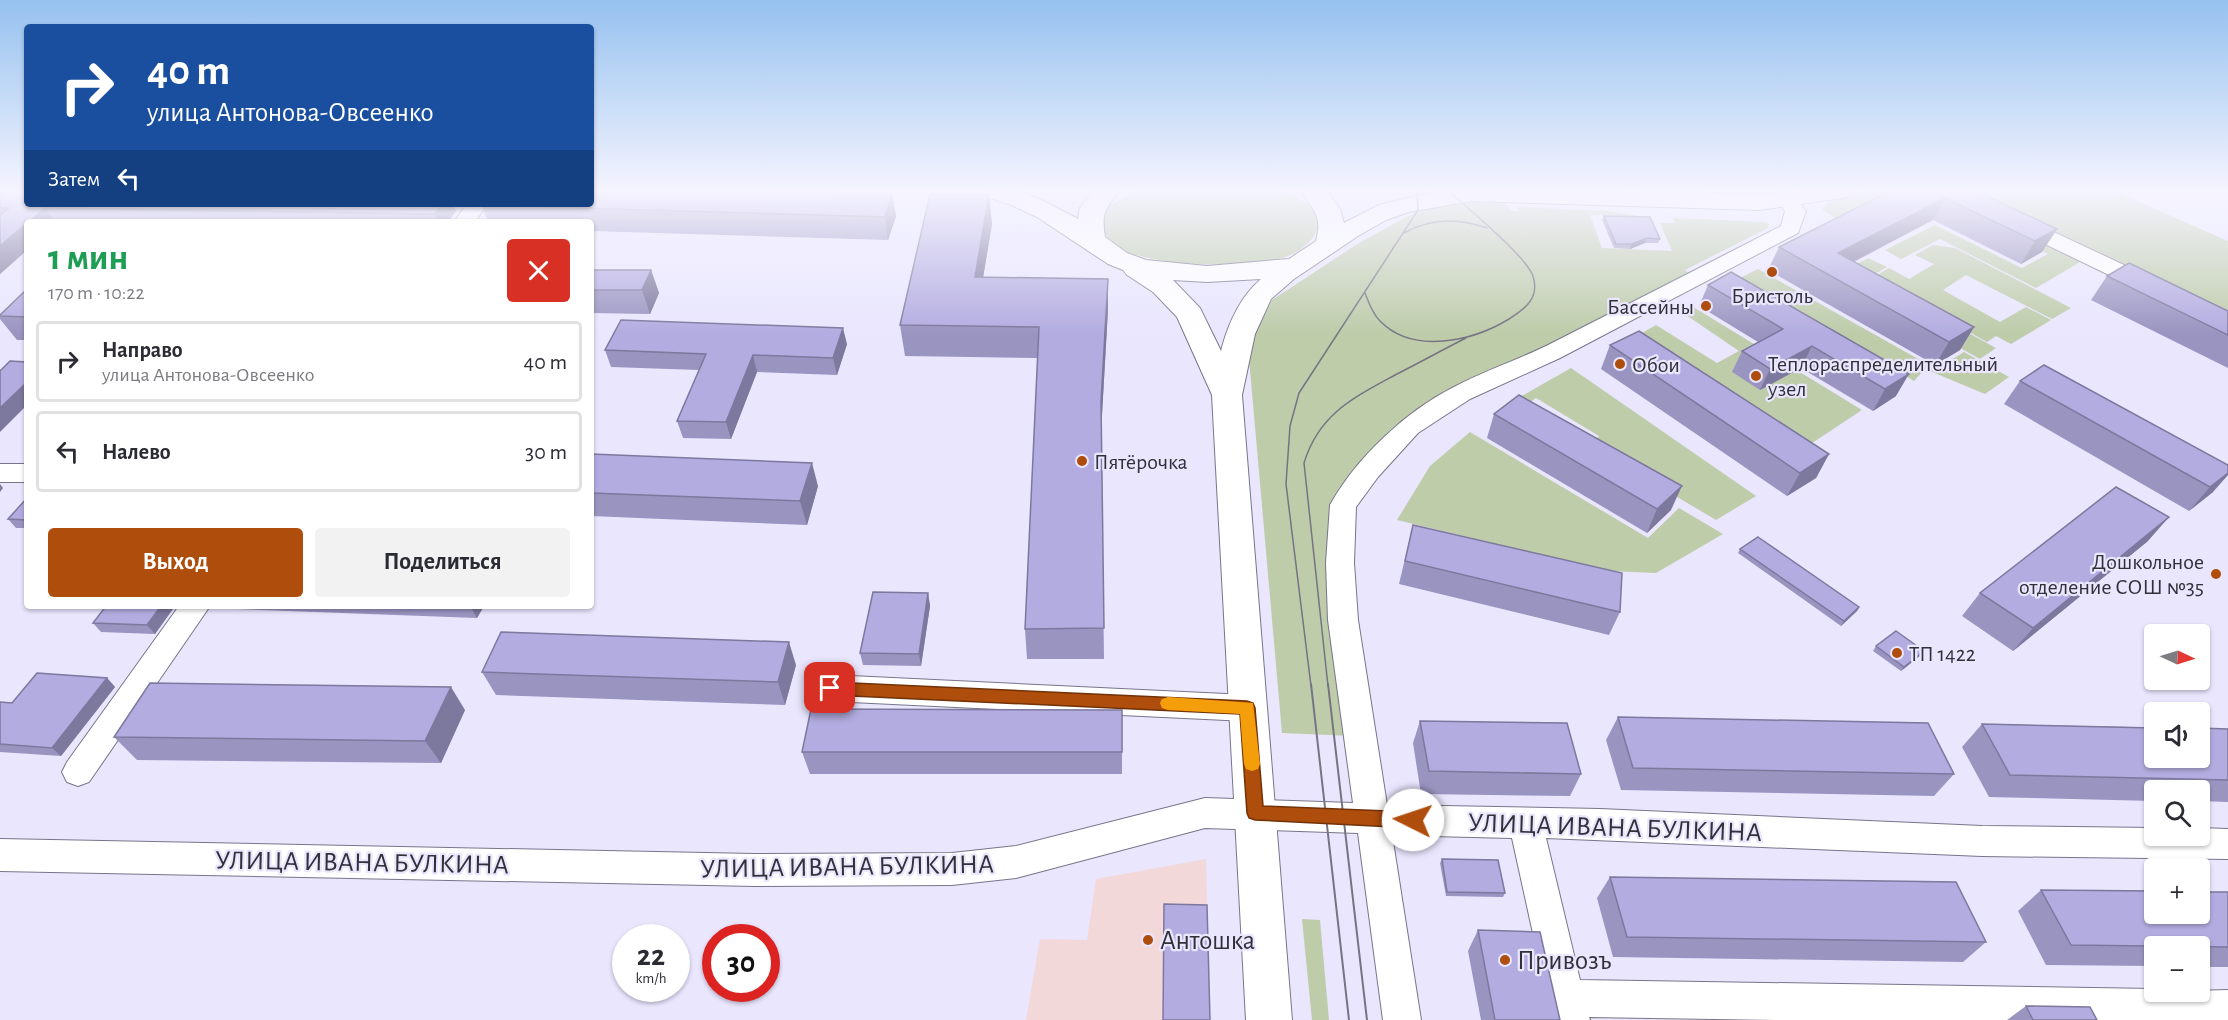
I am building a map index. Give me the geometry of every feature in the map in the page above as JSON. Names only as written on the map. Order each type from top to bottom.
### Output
[{"type":"main road","points":[[1089,239],[1163,286],[1190,314],[1227,395]]},
{"type":"main road","points":[[1326,246],[1329,239]]},
{"type":"main road","points":[[1269,1020],[1227,395],[1237,341],[1252,309],[1268,288],[1338,239]]},
{"type":"main road","points":[[1122,260],[1169,271],[1221,274],[1267,271],[1298,265]]},
{"type":"street","points":[[1402,1020],[1343,620],[1340,563],[1343,505],[1369,471],[1409,427],[1461,393],[1552,353],[1772,239]]},
{"type":"street","points":[[2050,239],[2164,293]]},
{"type":"street","points":[[0,473],[24,473]]},
{"type":"street","points":[[78,772],[193,609]]},
{"type":"street","points":[[830,688],[1247,708]]},
{"type":"street","name":"УЛИЦА ИВАНА БУЛКИНА","points":[[0,855],[743,870],[952,869],[1016,862],[1205,813],[1373,817],[1432,822],[1600,824],[1983,841],[2228,844]]},
{"type":"street","points":[[1526,824],[1569,1009],[2067,1013],[2228,1010]]},
{"type":"shaded area","name":"Антошка","points":[[1206,859],[1210,1020],[1026,1020],[1040,939],[1087,940],[1096,879]]},
{"type":"green space","points":[[1108,239],[1312,239],[1301,249],[1288,256],[1252,263],[1229,264],[1157,260],[1137,255],[1113,244]]},
{"type":"green space","points":[[1367,239],[1599,239],[1602,248],[1672,251],[1667,239],[1747,239],[1685,270],[1689,273],[1447,395],[1399,424],[1332,540],[1352,736],[1282,733],[1248,347],[1272,300]]},
{"type":"green space","points":[[1908,239],[1963,239],[2022,268],[2048,254],[2017,239],[2037,239],[2087,258],[2036,288],[1940,239],[1901,259],[1885,250]]},
{"type":"green space","points":[[2071,239],[2223,239],[2228,241],[2228,313]]},
{"type":"green space","points":[[1933,245],[1955,248],[2071,308],[2052,319],[1966,275],[1943,290],[2000,322],[2026,307],[2051,320],[2011,344],[1996,336],[1987,342],[1872,278],[1889,268],[1909,279],[1934,264],[1915,255]]},
{"type":"green space","points":[[1868,258],[1887,267],[1868,278],[1996,348],[1980,359],[1832,277]]},
{"type":"green space","points":[[1758,269],[1936,369],[1964,352],[2009,377],[1985,394],[1925,369],[1914,381],[1870,354],[1726,285]]},
{"type":"green space","points":[[1695,308],[1862,410],[1794,455],[1626,342],[1656,325],[1717,363],[1739,351],[1683,313]]},
{"type":"green space","points":[[1571,368],[1756,496],[1716,520],[1591,446],[1599,436],[1536,398],[1515,413],[1504,406]]},
{"type":"green space","points":[[1470,432],[1648,538],[1679,508],[1723,534],[1656,573],[1610,571],[1397,520],[1430,466]]},
{"type":"green space","points":[[1302,919],[1320,920],[1329,1020],[1312,1020]]},
{"type":"building","points":[[0,239],[9,239],[0,246]]},
{"type":"building","points":[[920,239],[981,239],[975,277],[1108,279],[1101,402],[1104,628],[1025,629],[1039,327],[900,325]]},
{"type":"building","points":[[1614,239],[1646,239],[1632,244],[1616,244]]},
{"type":"building","points":[[1796,239],[1866,239],[1838,253],[1974,327],[1949,342],[1779,247]]},
{"type":"building","points":[[2129,263],[2228,311],[2228,335],[2107,276]]},
{"type":"building","points":[[594,270],[651,270],[642,290],[594,290]]},
{"type":"building","points":[[1731,272],[1909,374],[1885,389],[1812,346],[1770,369],[1742,351],[1783,329],[1708,285]]},
{"type":"building","points":[[24,292],[24,317],[0,315]]},
{"type":"building","points":[[621,320],[843,328],[833,358],[753,355],[726,422],[677,421],[706,354],[605,350]]},
{"type":"building","points":[[1639,331],[1829,454],[1800,473],[1610,345]]},
{"type":"building","points":[[10,361],[24,362],[24,385],[0,408],[0,371]]},
{"type":"building","points":[[2044,365],[2228,465],[2228,473],[2210,487],[2020,381]]},
{"type":"building","points":[[1519,395],[1682,486],[1657,509],[1494,414]]},
{"type":"building","points":[[594,454],[812,463],[800,501],[594,493]]},
{"type":"building","points":[[2116,487],[2169,517],[2033,628],[1980,593]]},
{"type":"building","points":[[24,501],[24,520],[8,519]]},
{"type":"building","points":[[1413,525],[1622,573],[1620,612],[1405,561]]},
{"type":"building","points":[[1758,537],[1859,607],[1844,621],[1740,549]]},
{"type":"building","points":[[873,592],[928,593],[919,654],[860,653]]},
{"type":"building","points":[[104,609],[159,609],[147,625],[93,623]]},
{"type":"building","name":"ТП 1422","points":[[1896,631],[1924,651],[1904,667],[1876,646]]},
{"type":"building","points":[[501,632],[789,642],[778,682],[482,672]]},
{"type":"building","points":[[37,673],[107,678],[52,748],[0,744],[0,702],[12,703]]},
{"type":"building","points":[[150,683],[451,687],[425,741],[114,737]]},
{"type":"building","points":[[811,709],[1122,710],[1122,752],[802,752]]},
{"type":"building","points":[[1618,717],[1928,723],[1954,774],[1633,768]]},
{"type":"building","points":[[1420,721],[1567,723],[1581,774],[1429,771]]},
{"type":"building","points":[[1982,724],[2144,728],[2144,768],[2210,768],[2210,728],[2228,729],[2228,780],[2010,775]]},
{"type":"building","points":[[1442,859],[1498,860],[1505,893],[1447,892]]},
{"type":"building","points":[[1610,877],[1956,882],[1986,942],[1627,937]]},
{"type":"building","points":[[2041,890],[2144,891],[2144,924],[2210,924],[2210,892],[2228,892],[2228,947],[2210,947],[2210,936],[2144,936],[2144,946],[2071,945]]},
{"type":"building","points":[[1164,904],[1207,905],[1210,1020],[1163,1020]]},
{"type":"building","points":[[1478,930],[1540,932],[1560,1020],[1495,1020]]},
{"type":"building","points":[[2026,1006],[2090,1007],[2097,1020],[2033,1020]]},
{"type":"tram line","points":[[1311,686],[1286,484],[1290,426],[1299,393],[1399,239]]},
{"type":"tram line","points":[[1365,293],[1380,321],[1394,332],[1409,338],[1443,341],[1461,338],[1494,327],[1509,319],[1530,302],[1535,284],[1528,267],[1501,239]]},
{"type":"tram line","points":[[1328,686],[1304,463],[1310,446],[1328,420],[1339,409],[1395,375],[1466,338]]},
{"type":"tram line","points":[[1311,684],[1349,1020]]},
{"type":"tram line","points":[[1328,684],[1367,1020]]},
{"type":"slow traffic","points":[[1168,703],[1247,708],[1252,764]]},
{"type":"place","name":"Бристоль","points":[[1772,272]]},
{"type":"place","name":"Бассейны","points":[[1706,306]]},
{"type":"place","name":"Обои","points":[[1620,364]]},
{"type":"place","name":"Теплораспределительный узел","points":[[1756,376]]},
{"type":"place","name":"Пятёрочка","points":[[1082,461]]},
{"type":"place","name":"Дошкольное отделение СОШ №35","points":[[2216,574]]},
{"type":"place","name":"ТП 1422","points":[[1897,653]]},
{"type":"place","name":"Антошка","points":[[1148,940]]},
{"type":"place","name":"Привозъ","points":[[1505,960]]},
{"type":"route","points":[[830,688],[1247,708],[1255,813],[1413,820]]}]
